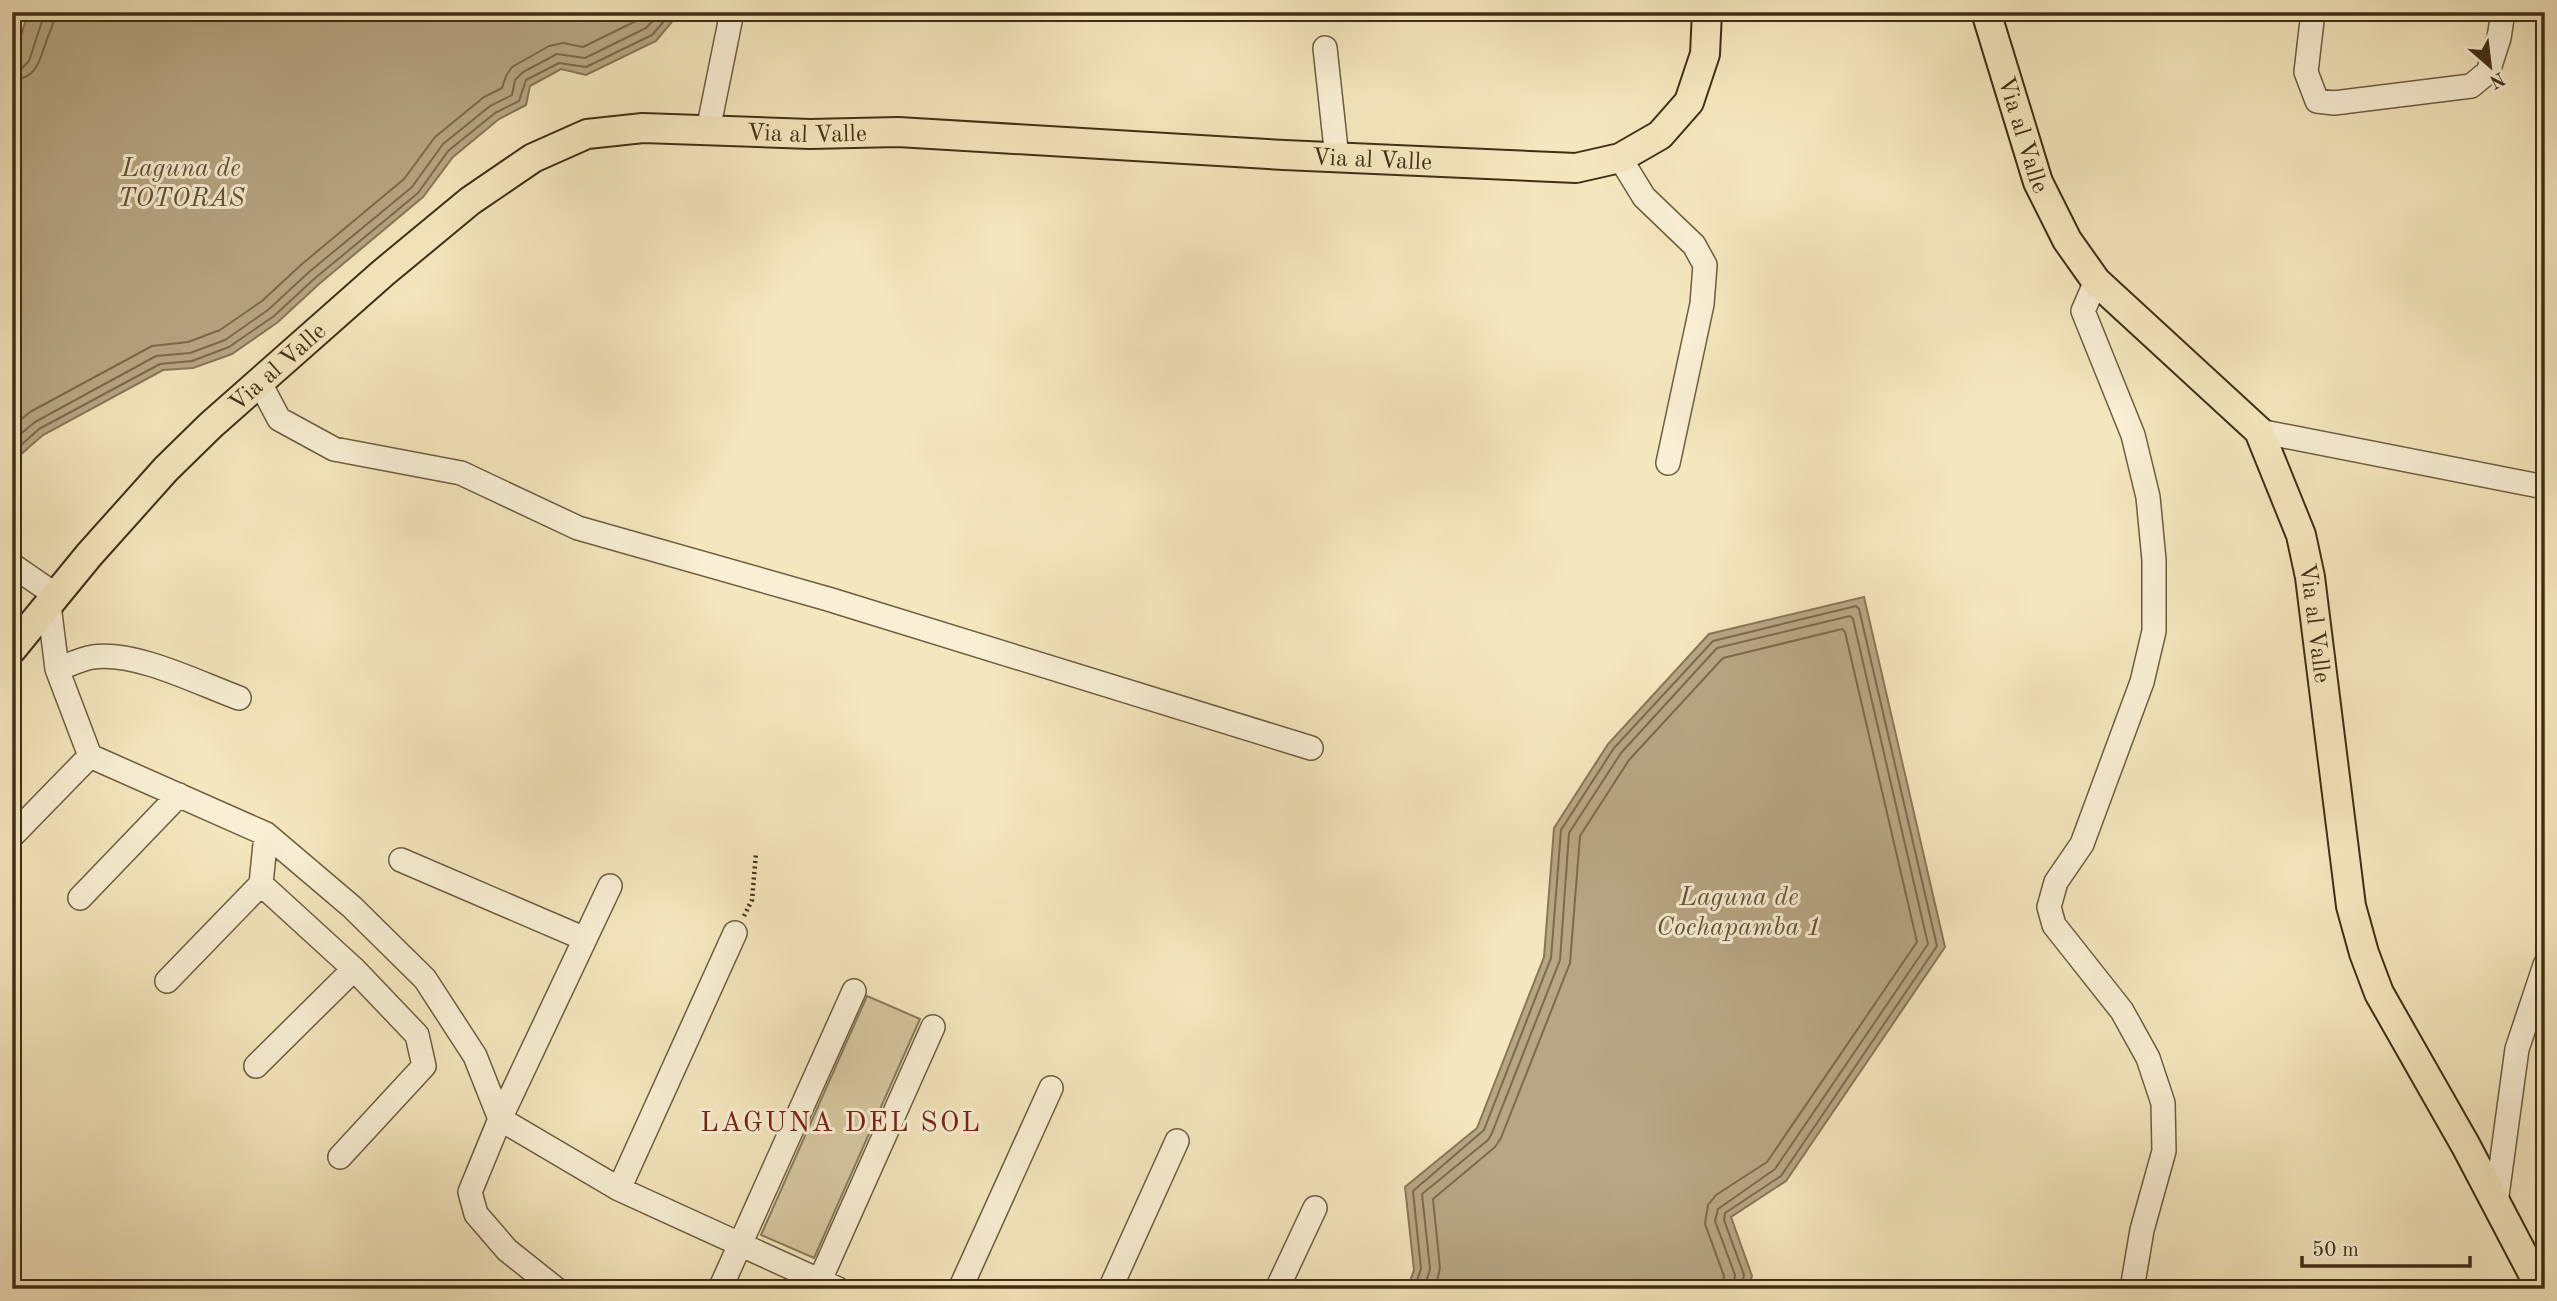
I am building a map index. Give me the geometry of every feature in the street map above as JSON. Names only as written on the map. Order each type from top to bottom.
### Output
[{"type":"main road","name":"Via al Valle","points":[[12,649],[89,555],[166,469],[211,425],[383,273],[470,201],[533,158],[587,134],[643,128],[810,134],[898,132],[1336,158],[1577,168],[1620,159],[1660,135],[1689,102],[1705,54],[1707,12]]},
{"type":"main road","name":"Via al Valle","points":[[1986,12],[2038,182],[2067,240],[2096,281],[2259,431],[2301,534],[2310,577],[2351,906],[2364,953],[2379,993],[2541,1289]]},
{"type":"street","points":[[708,130],[732,12]]},
{"type":"street","points":[[2313,12],[2306,72],[2317,101],[2334,103],[2471,86],[2488,72],[2499,38],[2502,12]]},
{"type":"street","points":[[1325,48],[1336,158]]},
{"type":"street","points":[[1620,159],[1644,197],[1694,245],[1704,265],[1702,304],[1668,463]]},
{"type":"street","points":[[2096,281],[2083,311],[2133,435],[2148,497],[2154,560],[2154,631],[2142,682],[2082,844],[2056,882],[2049,907],[2054,925],[2122,1011],[2148,1058],[2163,1102],[2164,1151],[2142,1230],[2132,1289]]},
{"type":"street","points":[[260,383],[279,419],[334,449],[461,473],[578,528],[828,599],[1311,748]]},
{"type":"street","points":[[2259,431],[2545,487]]},
{"type":"street","points":[[12,565],[53,601],[57,669],[90,755],[266,834],[352,907],[425,979],[475,1056],[500,1119],[619,1189],[825,1286],[933,1027]]},
{"type":"street","points":[[57,669],[93,657],[119,657],[142,662],[239,698]]},
{"type":"street","points":[[12,836],[90,755]]},
{"type":"street","points":[[80,898],[178,795]]},
{"type":"street","points":[[167,981],[261,884],[266,834]]},
{"type":"street","points":[[401,860],[585,939]]},
{"type":"street","points":[[261,884],[354,969],[417,1035],[424,1066],[340,1157]]},
{"type":"street","points":[[556,1289],[507,1250],[475,1214],[470,1192],[500,1119],[610,886]]},
{"type":"street","points":[[619,1189],[735,933]]},
{"type":"street","points":[[2496,1203],[2517,1049],[2545,965]]},
{"type":"street","points":[[256,1066],[354,969]]},
{"type":"street","points":[[720,1289],[854,991]]},
{"type":"street","points":[[960,1289],[1051,1088]]},
{"type":"street","points":[[1110,1289],[1177,1141]]},
{"type":"street","points":[[1277,1289],[1315,1208]]},
{"type":"path","points":[[735,933],[752,900],[756,853]]},
{"type":"shaded area","points":[[867,996],[920,1019],[814,1258],[761,1235]]},
{"type":"water","name":"Laguna de TOTORAS","points":[[31,12],[680,12],[656,41],[586,75],[561,69],[530,86],[526,105],[499,119],[453,157],[423,197],[278,322],[232,354],[193,368],[163,370],[43,435],[12,462],[12,66],[26,19]]},
{"type":"water","name":"Laguna de Cochapamba 1","points":[[1864,597],[1945,947],[1786,1181],[1731,1217],[1752,1276],[1748,1289],[1407,1289],[1414,1270],[1405,1187],[1477,1128],[1544,957],[1554,828],[1608,744],[1709,634]]},
{"type":"district","name":"LAGUNA DEL SOL","points":[[841,1121]]}]
